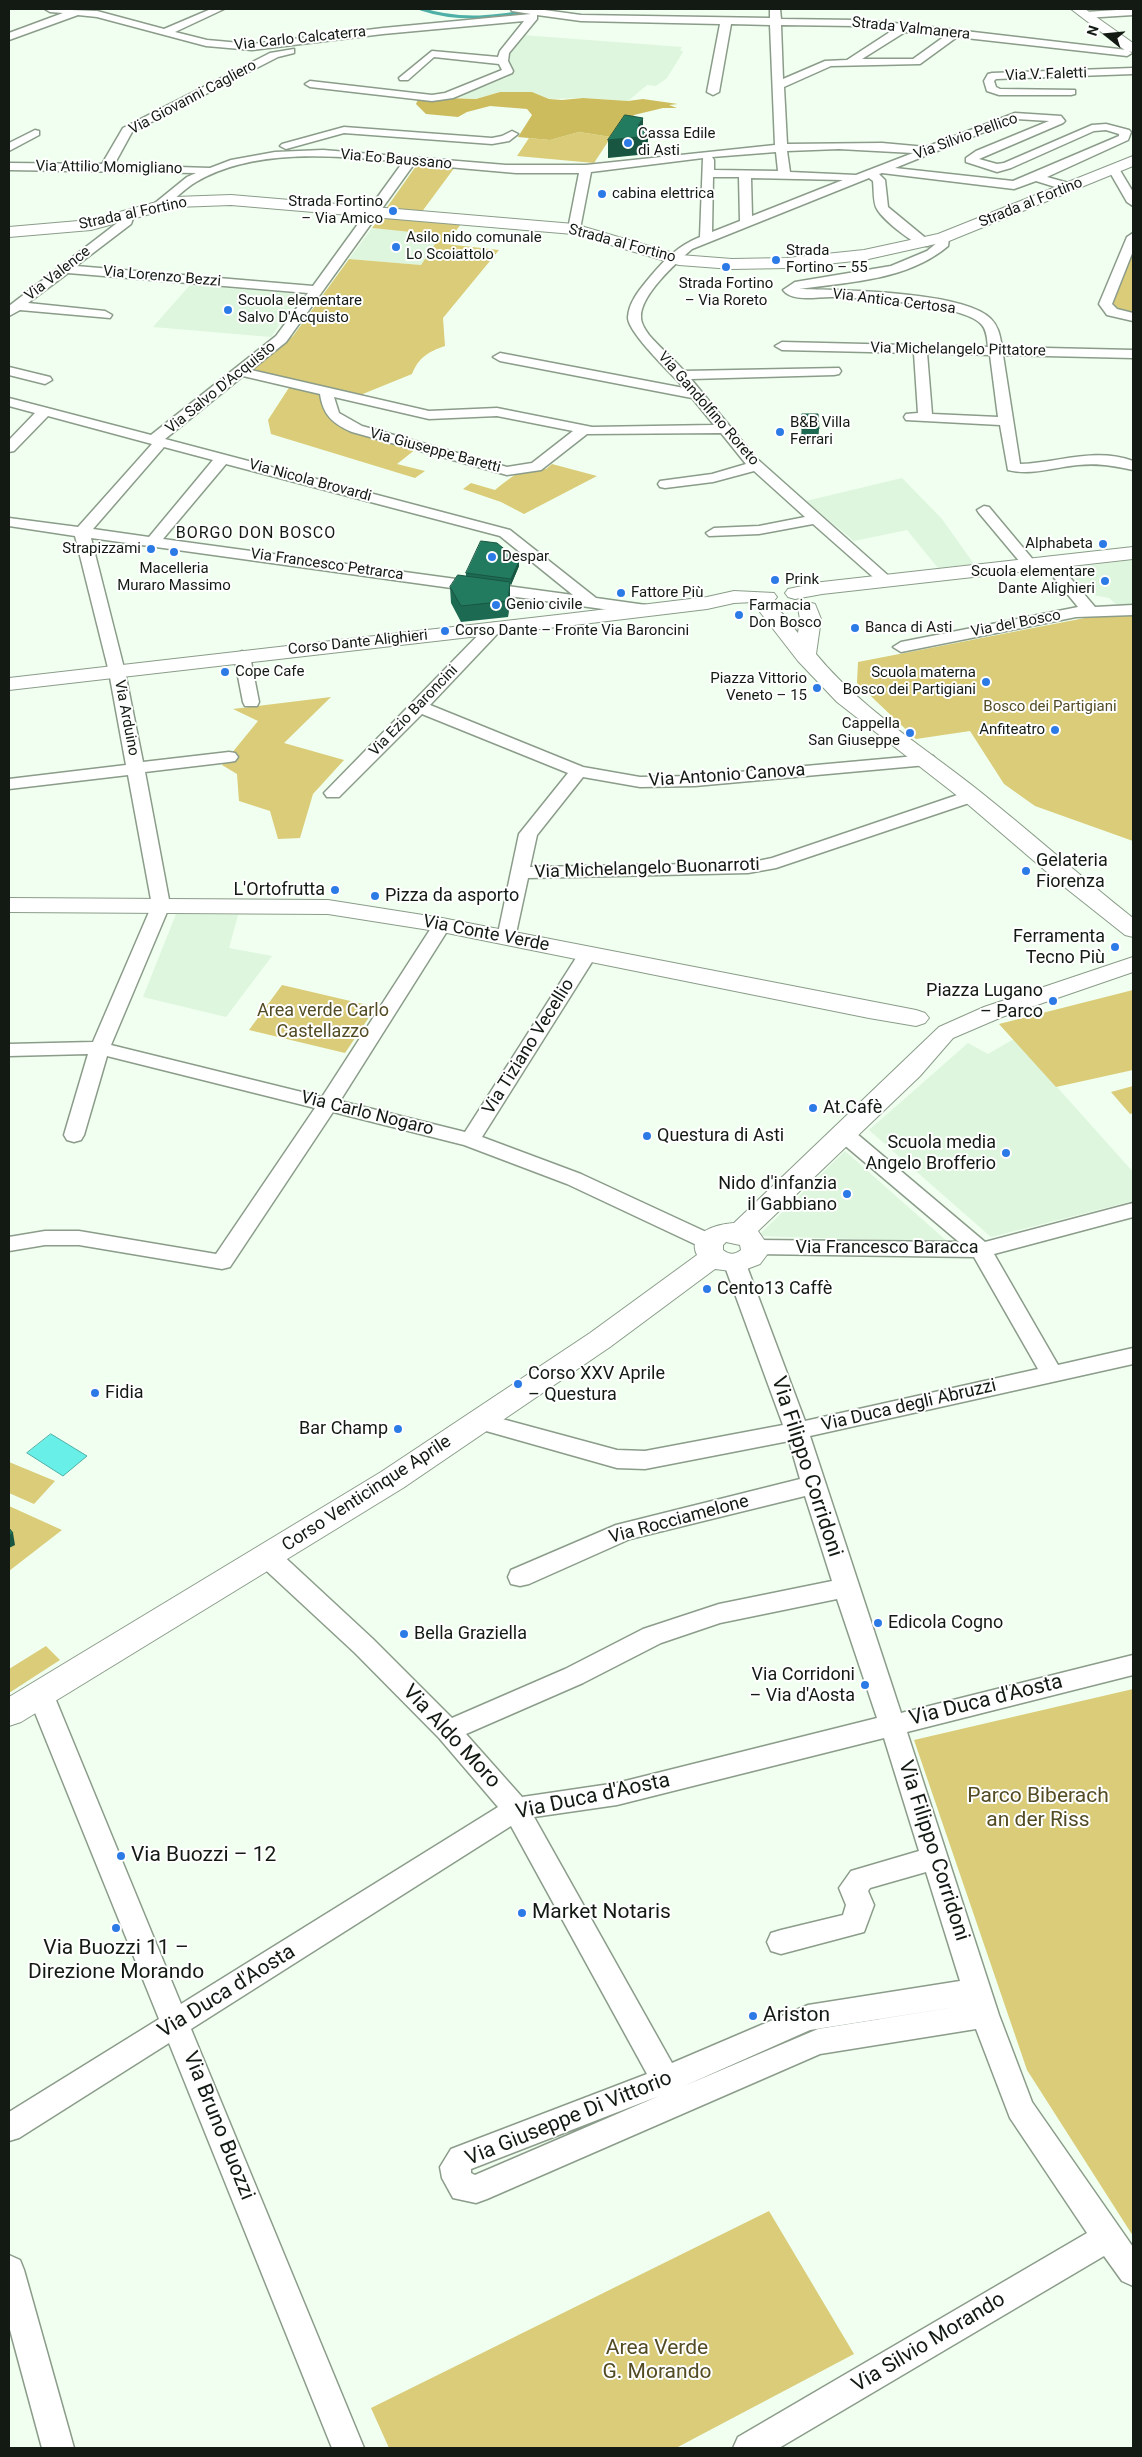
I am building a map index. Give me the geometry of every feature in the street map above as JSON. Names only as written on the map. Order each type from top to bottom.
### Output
[{"type":"street","name":"Via Carlo Calcaterra","points":[[50,9],[97,14],[163,33],[227,46],[252,47],[383,31],[534,15],[553,15]]},
{"type":"street","points":[[163,33],[219,9]]},
{"type":"street","points":[[492,10],[504,9]]},
{"type":"street","points":[[310,84],[432,98],[448,97],[468,86],[497,79],[508,71],[503,62],[504,53],[534,15],[516,9]]},
{"type":"street","points":[[9,37],[79,11]]},
{"type":"street","points":[[1081,12],[1133,12]]},
{"type":"street","points":[[1081,12],[1131,51]]},
{"type":"street","points":[[775,14],[781,149],[784,175]]},
{"type":"street","name":"Strada Valmanera","points":[[553,15],[581,18],[726,20],[775,14],[1131,51]]},
{"type":"street","points":[[713,92],[726,20]]},
{"type":"street","points":[[849,63],[905,27]]},
{"type":"street","name":"Via Giovanni Cagliero","points":[[106,168],[127,130],[274,55],[314,44],[383,31]]},
{"type":"street","points":[[779,85],[829,63],[916,62],[956,33]]},
{"type":"street","points":[[404,78],[432,54],[503,62]]},
{"type":"street","name":"Via V. Faletti","points":[[1071,92],[999,92],[991,89],[990,81],[992,76],[1133,71]]},
{"type":"street","name":"Via Silvio Pellico","points":[[672,259],[688,246],[706,237],[1015,116],[1050,116],[1057,118],[1059,121],[980,153],[970,160],[997,168],[1007,166],[1092,128],[1106,127],[1125,132],[1124,138],[1036,177]]},
{"type":"street","points":[[257,156],[344,130],[492,141],[504,139],[512,134]]},
{"type":"street","points":[[9,148],[35,133]]},
{"type":"street","name":"Via Eo Baussano","points":[[158,206],[174,190],[209,170],[257,156],[311,152],[506,170],[586,169],[708,154],[825,146],[929,150]]},
{"type":"street","points":[[706,237],[708,154]]},
{"type":"street","name":"Via Salvo D'Acquisto","points":[[82,532],[158,441],[281,339],[410,161]]},
{"type":"street","name":"Strada al Fortino","points":[[9,232],[91,225],[158,206],[190,201],[231,200],[574,229],[672,259],[726,264],[787,263],[864,255],[943,238],[1133,161]]},
{"type":"street","name":"Via Attilio Momigliano","points":[[9,166],[209,170]]},
{"type":"street","points":[[574,229],[586,169]]},
{"type":"street","points":[[1114,169],[1133,202]]},
{"type":"street","points":[[708,173],[784,175],[871,173],[1014,185],[1036,177],[1068,187]]},
{"type":"street","points":[[871,173],[879,180],[882,208],[896,222],[924,242]]},
{"type":"street","points":[[745,174],[746,222]]},
{"type":"street","name":"Via Valence","points":[[13,309],[127,221],[128,216]]},
{"type":"street","points":[[1133,237],[1105,304],[1107,309],[1117,314],[1133,317]]},
{"type":"street","name":"Via Antica Certosa","points":[[943,238],[944,243],[935,251],[900,267],[793,286],[789,290],[796,293],[845,293],[903,300],[969,312],[981,317],[989,324],[993,334],[1011,465],[1014,468],[1096,460],[1119,461],[1133,466]]},
{"type":"street","name":"Via Gandolfino Roreto","points":[[672,259],[644,294],[636,308],[634,319],[643,336],[680,375],[756,466],[886,581]]},
{"type":"street","name":"Via Lorenzo Bezzi","points":[[66,268],[317,290]]},
{"type":"street","points":[[13,309],[105,315]]},
{"type":"street","name":"Via Michelangelo Pittatore","points":[[782,346],[1133,354]]},
{"type":"street","points":[[920,350],[925,414]]},
{"type":"street","points":[[500,358],[697,395]]},
{"type":"street","points":[[9,371],[44,380]]},
{"type":"street","points":[[680,375],[834,371]]},
{"type":"street","name":"Via Giuseppe Baretti","points":[[242,372],[429,415],[497,412],[583,430],[724,429]]},
{"type":"street","name":"Via Giuseppe Baretti","points":[[326,391],[330,411],[339,421],[357,429],[507,471],[536,467],[583,430]]},
{"type":"street","name":"Via Nicola Brovardi","points":[[9,402],[505,533],[591,601]]},
{"type":"street","points":[[9,448],[45,411]]},
{"type":"street","points":[[911,417],[1005,421]]},
{"type":"street","points":[[153,541],[222,458]]},
{"type":"street","points":[[665,484],[712,478],[756,466]]},
{"type":"street","points":[[984,510],[1030,565]]},
{"type":"street","points":[[714,533],[759,530],[816,518]]},
{"type":"street","name":"Via Francesco Petrarca","points":[[9,522],[646,610]]},
{"type":"street","name":"Via Arduino","points":[[82,532],[117,672],[160,895]]},
{"type":"street","points":[[805,657],[805,643],[812,614],[804,601],[850,586],[1133,553]]},
{"type":"street","points":[[1050,563],[1089,610]]},
{"type":"street","name":"Corso Dante Alighieri","points":[[9,684],[707,603],[766,605],[792,615],[804,601]]},
{"type":"street","points":[[766,605],[805,657],[845,697],[972,796],[1131,931]]},
{"type":"street","name":"Via del Bosco","points":[[900,647],[1089,610],[1133,610]]},
{"type":"street","name":"Via Ezio Baroncini","points":[[333,793],[494,628]]},
{"type":"street","points":[[242,656],[251,702]]},
{"type":"street","name":"Via Antonio Canova","points":[[419,707],[579,771],[640,782],[695,782],[927,760]]},
{"type":"street","points":[[9,784],[229,757]]},
{"type":"street","points":[[506,938],[528,834],[579,771]]},
{"type":"street","name":"Via Michelangelo Buonarroti","points":[[520,873],[748,868],[776,864],[972,796]]},
{"type":"street","points":[[74,1135],[100,1048],[160,895]]},
{"type":"street","name":"Via Conte Verde","points":[[9,905],[160,895],[328,907],[442,925],[868,1010],[928,1029]]},
{"type":"street","points":[[9,1244],[45,1238],[79,1238],[222,1262],[328,1104],[442,925]]},
{"type":"street","name":"Via Tiziano Vecellio","points":[[470,1140],[588,954]]},
{"type":"street","points":[[928,1029],[993,1012],[1098,978],[1133,964]]},
{"type":"street","points":[[1098,978],[1133,978]]},
{"type":"street","name":"Corso Venticinque Aprile","points":[[9,1713],[392,1480],[600,1340],[730,1249],[844,1133],[912,1070],[928,1029]]},
{"type":"street","name":"Via Carlo Nogaro","points":[[9,1050],[100,1048],[470,1140],[574,1179],[730,1249]]},
{"type":"street","points":[[844,1133],[981,1250],[1052,1374]]},
{"type":"street","name":"Via Francesco Baracca","points":[[730,1249],[981,1250],[1133,1210]]},
{"type":"street","name":"Via Filippo Corridoni","points":[[730,1249],[796,1431],[982,2003],[1020,2109],[1133,2271]]},
{"type":"street","name":"Via Duca degli Abruzzi","points":[[480,1421],[602,1455],[645,1460],[796,1431],[1133,1356]]},
{"type":"street","name":"Via Rocciamelone","points":[[520,1577],[624,1532],[813,1485]]},
{"type":"street","name":"Via Aldo Moro","points":[[268,1557],[364,1646],[448,1731],[516,1809],[672,2091]]},
{"type":"street","points":[[448,1731],[574,1676],[652,1636],[719,1614],[846,1588]]},
{"type":"street","name":"Via Duca d'Aosta","points":[[9,2128],[516,1809],[617,1794],[1133,1665]]},
{"type":"street","name":"Via Bruno Buozzi","points":[[40,1693],[348,2448]]},
{"type":"street","points":[[781,1942],[854,1924],[860,1905],[853,1888],[861,1878],[935,1858]]},
{"type":"street","name":"Via Giuseppe Di Vittorio","points":[[672,2091],[461,2159],[456,2167],[457,2178],[464,2188],[476,2189],[672,2091],[808,2018],[982,2003]]},
{"type":"street","name":"Via Silvio Morando","points":[[749,2448],[1108,2237]]},
{"type":"street","points":[[9,2270],[58,2448]]},
{"type":"shaded area","points":[[522,35],[682,47],[680,50],[683,52],[667,78],[656,86],[647,85],[628,101],[583,98],[549,99],[532,92],[500,92],[476,99],[456,97],[472,88],[486,86],[508,77],[512,71],[509,66],[511,63],[507,58]]},
{"type":"shaded area","points":[[500,92],[532,92],[549,99],[562,100],[583,98],[628,101],[643,99],[678,104],[669,105],[677,108],[663,108],[634,115],[630,122],[611,137],[579,132],[550,140],[518,137],[532,115],[527,109],[490,106],[467,112],[458,117],[426,114],[416,104],[419,97],[476,99]]},
{"type":"shaded area","name":"Asilo nido comunale Lo Scoiattolo","points":[[372,228],[442,234],[421,265],[349,259]]},
{"type":"shaded area","name":"Scuola elementare Salvo D'Acquisto","points":[[190,285],[300,294],[271,337],[153,327]]},
{"type":"shaded area","points":[[902,478],[942,519],[974,564],[938,568],[907,530],[854,541],[806,501]]},
{"type":"shaded area","name":"Scuola elementare Dante Alighieri","points":[[1133,560],[1133,606],[1121,608],[1109,598],[1087,594],[1068,568]]},
{"type":"shaded area","points":[[176,914],[238,915],[229,948],[272,956],[226,1017],[143,997]]},
{"type":"shaded area","name":"Scuola media Angelo Brofferio","points":[[1014,1039],[1133,1172],[1133,1201],[991,1237],[869,1130],[968,1043],[988,1054]]},
{"type":"shaded area","name":"Nido d'infanzia il Gabbiano","points":[[845,1151],[948,1242],[758,1236]]},
{"type":"green space","points":[[579,132],[611,137],[594,163],[517,156],[529,138],[550,140]]},
{"type":"green space","points":[[422,164],[455,167],[421,213],[385,210],[416,166]]},
{"type":"green space","points":[[381,217],[461,224],[446,244],[499,250],[443,318],[445,346],[425,356],[418,363],[412,374],[353,398],[327,391],[339,421],[416,449],[397,464],[425,471],[415,478],[271,434],[268,420],[292,383],[251,371],[293,336],[349,259],[421,265],[441,235],[372,228]]},
{"type":"green space","points":[[1133,237],[1133,317],[1117,314],[1106,300]]},
{"type":"green space","points":[[552,464],[597,476],[524,514],[501,502],[463,489],[471,483],[495,490],[524,470],[546,469]]},
{"type":"green space","name":"Bosco dei Partigiani","points":[[1133,615],[1133,841],[1035,806],[1004,784],[970,731],[916,739],[857,683],[858,662],[1090,617]]},
{"type":"green space","points":[[331,697],[284,743],[344,760],[313,794],[300,838],[278,839],[270,811],[239,801],[237,774],[222,765],[258,721],[233,709]]},
{"type":"green space","name":"Area verde Carlo Castellazzo","points":[[282,985],[376,1007],[345,1053],[249,1030]]},
{"type":"green space","points":[[1133,990],[1133,1070],[1056,1087],[999,1024]]},
{"type":"green space","points":[[1133,1086],[1133,1113],[1130,1114],[1111,1092]]},
{"type":"green space","points":[[9,1462],[55,1481],[34,1504],[9,1493]]},
{"type":"green space","points":[[9,1506],[62,1530],[9,1571]]},
{"type":"green space","points":[[46,1646],[60,1660],[9,1693],[9,1669]]},
{"type":"green space","name":"Parco Biberach an der Riss","points":[[1133,1689],[1133,2236],[1027,2070],[914,1740]]},
{"type":"green space","name":"Area Verde G. Morando","points":[[769,2211],[854,2354],[676,2448],[389,2448],[371,2408]]},
{"type":"water","points":[[51,1434],[87,1456],[63,1476],[27,1453]]},
{"type":"building","points":[[625,115],[643,118],[638,125],[648,136],[608,140]]},
{"type":"building","points":[[802,414],[818,414],[819,429],[802,429]]},
{"type":"building","name":"Despar","points":[[481,541],[497,543],[519,561],[511,579],[466,573]]},
{"type":"building","points":[[458,575],[510,582],[508,601],[461,606],[450,587]]},
{"type":"waterway","points":[[421,9],[450,16],[465,17],[494,16],[539,9]]},
{"type":"place","name":"Cassa Edile di Asti","points":[[628,143]]},
{"type":"place","name":"cabina elettrica","points":[[602,194]]},
{"type":"place","name":"Strada Fortino – Via Amico","points":[[393,211]]},
{"type":"place","name":"Asilo nido comunale Lo Scoiattolo","points":[[396,247]]},
{"type":"place","name":"Strada Fortino – 55","points":[[776,260]]},
{"type":"place","name":"Strada Fortino – Via Roreto","points":[[726,267]]},
{"type":"place","name":"Scuola elementare Salvo D'Acquisto","points":[[228,310]]},
{"type":"place","name":"B&B Villa Ferrari","points":[[780,432]]},
{"type":"place","name":"Alphabeta","points":[[1103,544]]},
{"type":"place","name":"Strapizzami","points":[[151,549]]},
{"type":"place","name":"Macelleria Muraro Massimo","points":[[174,552]]},
{"type":"place","name":"Despar","points":[[492,557]]},
{"type":"place","name":"Prink","points":[[775,580]]},
{"type":"place","name":"Scuola elementare Dante Alighieri","points":[[1105,581]]},
{"type":"place","name":"Fattore Più","points":[[621,593]]},
{"type":"place","name":"Genio civile","points":[[496,605]]},
{"type":"place","name":"Farmacia Don Bosco","points":[[739,615]]},
{"type":"place","name":"Banca di Asti","points":[[855,628]]},
{"type":"place","name":"Corso Dante – Fronte Via Baroncini","points":[[445,631]]},
{"type":"place","name":"Cope Cafe","points":[[225,672]]},
{"type":"place","name":"Scuola materna Bosco dei Partigiani","points":[[986,682]]},
{"type":"place","name":"Piazza Vittorio Veneto – 15","points":[[817,688]]},
{"type":"place","name":"Anfiteatro","points":[[1055,730]]},
{"type":"place","name":"Cappella San Giuseppe","points":[[910,733]]},
{"type":"place","name":"Gelateria Fiorenza","points":[[1026,871]]},
{"type":"place","name":"L'Ortofrutta","points":[[335,890]]},
{"type":"place","name":"Pizza da asporto","points":[[375,896]]},
{"type":"place","name":"Ferramenta Tecno Più","points":[[1115,947]]},
{"type":"place","name":"Piazza Lugano – Parco","points":[[1053,1001]]},
{"type":"place","name":"At.Cafè","points":[[813,1108]]},
{"type":"place","name":"Questura di Asti","points":[[647,1136]]},
{"type":"place","name":"Scuola media Angelo Brofferio","points":[[1006,1153]]},
{"type":"place","name":"Nido d'infanzia il Gabbiano","points":[[847,1194]]},
{"type":"place","name":"Cento13 Caffè","points":[[707,1289]]},
{"type":"place","name":"Corso XXV Aprile – Questura","points":[[518,1384]]},
{"type":"place","name":"Fidia","points":[[95,1393]]},
{"type":"place","name":"Bar Champ","points":[[398,1429]]},
{"type":"place","name":"Edicola Cogno","points":[[878,1623]]},
{"type":"place","name":"Bella Graziella","points":[[404,1634]]},
{"type":"place","name":"Via Corridoni – Via d'Aosta","points":[[865,1685]]},
{"type":"place","name":"Via Buozzi – 12","points":[[121,1856]]},
{"type":"place","name":"Market Notaris","points":[[522,1913]]},
{"type":"place","name":"Via Buozzi 11 – Direzione Morando","points":[[116,1928]]},
{"type":"place","name":"Ariston","points":[[753,2016]]},
{"type":"district","name":"BORGO DON BOSCO","points":[[256,534]]}]
